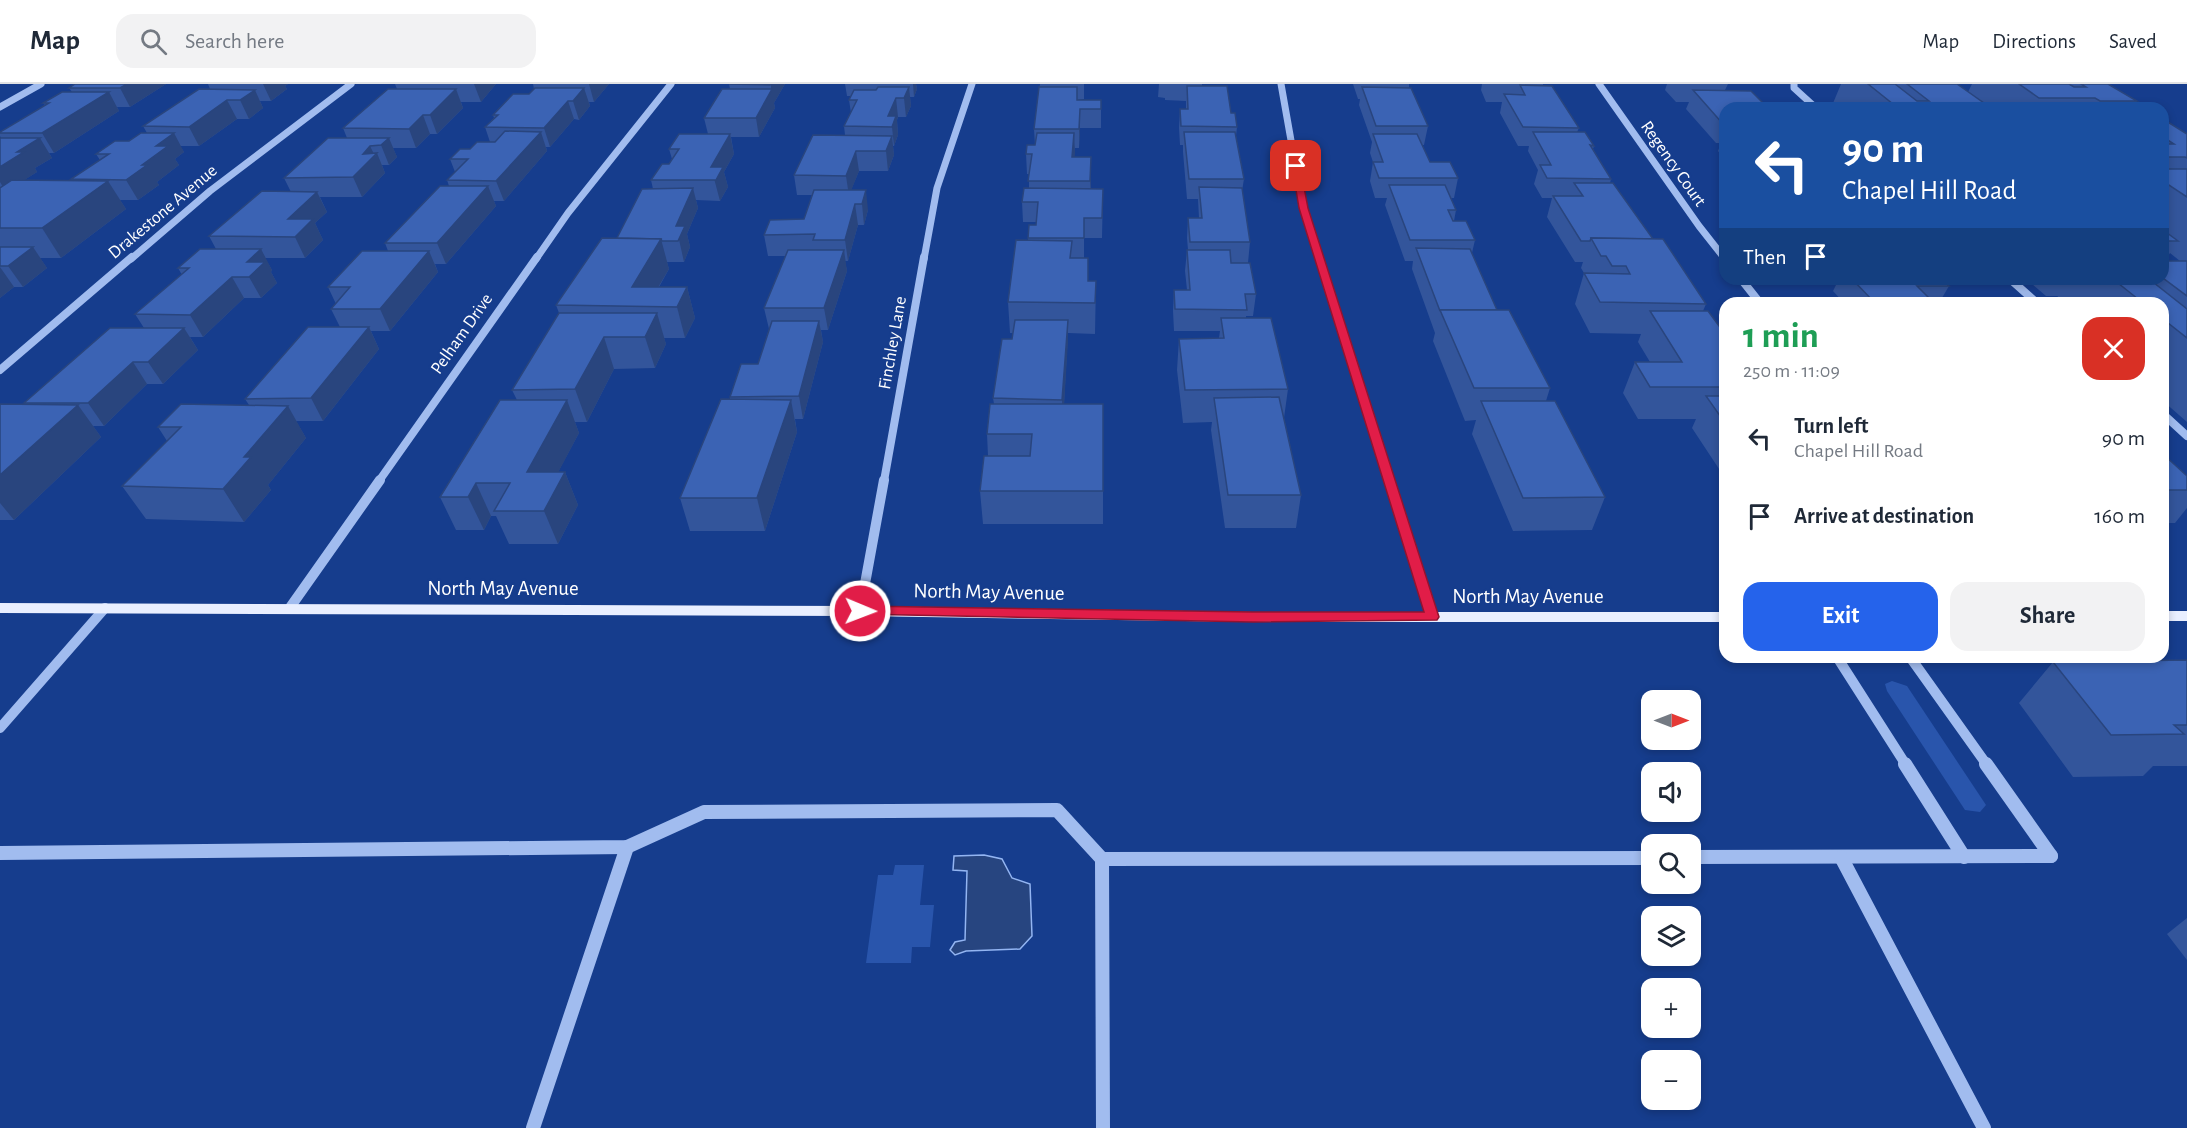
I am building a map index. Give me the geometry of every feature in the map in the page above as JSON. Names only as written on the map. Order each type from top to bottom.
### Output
[{"type":"main road","name":"North May Avenue","points":[[0,608],[860,611],[1253,617],[1719,617]]},
{"type":"main road","points":[[2169,616],[2187,616]]},
{"type":"street","points":[[0,107],[41,84]]},
{"type":"street","name":"Drakestone Avenue","points":[[0,370],[210,190],[351,84]]},
{"type":"street","name":"Pelham Drive","points":[[289,609],[568,213],[671,84]]},
{"type":"street","name":"Finchley Lane","points":[[860,611],[938,188],[972,84]]},
{"type":"street","points":[[1281,84],[1303,208],[1432,617]]},
{"type":"street","name":"Regency Court","points":[[1599,84],[1719,251]]},
{"type":"street","points":[[1794,84],[1794,88],[1809,102]]},
{"type":"street","points":[[1746,285],[1755,297]]},
{"type":"street","points":[[2017,285],[2030,297]]},
{"type":"street","points":[[2169,420],[2187,436]]},
{"type":"street","points":[[0,728],[105,608]]},
{"type":"street","points":[[1841,663],[1964,857]]},
{"type":"street","points":[[1701,858],[2051,856],[1914,663]]},
{"type":"street","points":[[0,854],[627,847],[704,812],[1057,810],[1102,859],[1103,1128]]},
{"type":"street","points":[[533,1128],[627,847]]},
{"type":"street","points":[[1841,857],[1984,1128]]},
{"type":"street","points":[[1102,859],[1641,858]]},
{"type":"shaded area","points":[[1892,681],[1907,686],[1986,805],[1980,812],[1965,810],[1887,691],[1885,684]]},
{"type":"shaded area","points":[[984,855],[1002,859],[1012,878],[1030,884],[1032,936],[1020,949],[966,951],[955,955],[950,950],[955,942],[965,940],[967,871],[953,870],[954,856]]},
{"type":"shaded area","points":[[895,865],[924,865],[920,905],[934,905],[930,947],[912,947],[911,963],[866,963],[878,875],[893,875]]},
{"type":"building","points":[[75,84],[127,84],[120,88],[69,88]]},
{"type":"building","points":[[1868,84],[1895,84],[1917,101],[1929,101],[1907,84],[1957,84],[1982,102],[1890,102]]},
{"type":"building","points":[[2019,84],[2069,84],[2074,87],[2086,87],[2081,84],[2108,84],[2137,101],[2039,98]]},
{"type":"building","points":[[1520,85],[1552,86],[1579,128],[1523,127],[1504,94],[1525,95]]},
{"type":"building","points":[[1187,86],[1227,86],[1231,113],[1235,113],[1237,127],[1181,126],[1180,109],[1188,109]]},
{"type":"building","points":[[878,87],[909,87],[904,98],[896,98],[888,116],[896,116],[892,127],[844,126],[857,100],[849,100],[854,90],[876,90]]},
{"type":"building","points":[[1039,87],[1077,87],[1077,100],[1101,100],[1101,109],[1080,109],[1079,129],[1034,129]]},
{"type":"building","points":[[1362,87],[1411,88],[1428,126],[1376,126]]},
{"type":"building","points":[[535,88],[584,88],[573,101],[568,101],[544,128],[485,127],[498,115],[493,115],[513,94],[529,94]]},
{"type":"building","points":[[199,89],[255,90],[240,100],[227,100],[189,127],[143,126]]},
{"type":"building","points":[[388,89],[456,89],[430,115],[423,115],[409,129],[343,128]]},
{"type":"building","points":[[722,89],[772,89],[756,118],[704,118]]},
{"type":"building","points":[[1693,90],[1751,91],[1762,102],[1719,102],[1719,119]]},
{"type":"building","points":[[62,92],[109,92],[42,133],[0,133],[49,103],[43,103]]},
{"type":"building","points":[[2169,123],[2187,134],[2187,158],[2169,157],[2169,144],[2174,144],[2169,141]]},
{"type":"building","points":[[505,131],[541,132],[496,181],[447,180],[468,159],[450,159],[460,149],[470,149],[477,142],[495,142]]},
{"type":"building","points":[[1184,132],[1235,132],[1244,179],[1189,179]]},
{"type":"building","points":[[1533,132],[1585,132],[1594,146],[1590,145],[1611,179],[1547,178],[1540,165],[1551,165]]},
{"type":"building","points":[[141,133],[174,133],[156,146],[168,146],[126,180],[71,179],[109,154],[96,154],[115,141],[129,141]]},
{"type":"building","points":[[1037,133],[1074,133],[1072,157],[1091,157],[1090,181],[1028,181],[1032,154],[1026,154],[1027,145],[1035,145]]},
{"type":"building","points":[[679,134],[730,134],[711,167],[723,167],[716,180],[651,180],[662,164],[669,164],[679,149],[669,149]]},
{"type":"building","points":[[1373,134],[1417,134],[1430,162],[1450,162],[1458,178],[1379,178],[1373,162],[1383,162]]},
{"type":"building","points":[[813,135],[892,136],[886,151],[856,151],[846,176],[794,175]]},
{"type":"building","points":[[0,138],[40,138],[17,152],[24,152],[0,167]]},
{"type":"building","points":[[328,138],[389,138],[381,145],[370,146],[363,154],[377,153],[353,177],[284,178]]},
{"type":"building","points":[[2169,169],[2187,169],[2187,197],[2169,185]]},
{"type":"building","points":[[12,180],[108,181],[42,228],[0,228],[0,188]]},
{"type":"building","points":[[1574,183],[1613,183],[1653,239],[1591,238],[1590,241],[1581,241],[1553,196],[1583,196]]},
{"type":"building","points":[[1389,185],[1445,185],[1456,210],[1448,210],[1453,221],[1466,221],[1475,240],[1410,240]]},
{"type":"building","points":[[440,186],[488,186],[437,243],[385,243]]},
{"type":"building","points":[[1199,187],[1242,188],[1250,242],[1190,242],[1188,218],[1202,218]]},
{"type":"building","points":[[693,188],[676,226],[685,226],[678,241],[617,238],[642,189]]},
{"type":"building","points":[[1024,188],[1103,189],[1102,218],[1084,218],[1084,238],[1028,238],[1029,225],[1036,225],[1038,202],[1022,202]]},
{"type":"building","points":[[814,190],[866,190],[862,204],[855,204],[845,240],[813,240],[815,234],[764,235],[770,220],[804,219]]},
{"type":"building","points":[[262,191],[317,192],[288,219],[313,219],[295,237],[209,236]]},
{"type":"building","points":[[2169,234],[2178,241],[2169,241]]},
{"type":"building","points":[[602,238],[661,239],[632,287],[687,287],[677,307],[556,305]]},
{"type":"building","points":[[1591,238],[1663,239],[1706,304],[1600,302],[1584,273],[1630,274],[1626,266],[1612,266],[1606,256],[1601,256]]},
{"type":"building","points":[[1016,240],[1072,241],[1070,258],[1088,258],[1088,281],[1096,281],[1095,303],[1008,302]]},
{"type":"building","points":[[0,247],[33,247],[8,266],[0,266]]},
{"type":"building","points":[[1416,248],[1470,249],[1497,310],[1440,311]]},
{"type":"building","points":[[200,249],[261,249],[247,262],[265,262],[249,277],[232,277],[190,315],[135,314],[189,268],[178,268]]},
{"type":"building","points":[[788,250],[844,250],[824,308],[764,308]]},
{"type":"building","points":[[1187,250],[1230,250],[1231,263],[1250,263],[1256,294],[1245,294],[1247,310],[1175,309],[1174,290],[1190,290]]},
{"type":"building","points":[[362,251],[429,251],[380,309],[331,309],[350,287],[328,287]]},
{"type":"building","points":[[2169,261],[2187,261],[2187,296],[2169,282]]},
{"type":"building","points":[[1858,285],[1949,286],[1917,286],[1928,297],[1869,297]]},
{"type":"building","points":[[2120,285],[2157,285],[2187,309],[2187,338],[2169,324],[2169,297],[2136,297]]},
{"type":"building","points":[[1440,310],[1509,310],[1550,388],[1474,388]]},
{"type":"building","points":[[1650,311],[1708,311],[1719,326],[1719,387],[1650,387],[1635,362],[1682,362]]},
{"type":"building","points":[[559,313],[657,313],[645,337],[604,337],[575,389],[512,390]]},
{"type":"building","points":[[1221,318],[1271,318],[1288,389],[1185,390],[1179,339],[1224,338]]},
{"type":"building","points":[[1015,320],[1068,320],[1062,400],[993,398],[1002,339],[1012,339]]},
{"type":"building","points":[[772,321],[819,321],[799,396],[730,397],[741,364],[758,364]]},
{"type":"building","points":[[308,327],[369,327],[311,398],[245,399]]},
{"type":"building","points":[[110,328],[184,328],[148,362],[133,362],[88,403],[24,403]]},
{"type":"building","points":[[1706,396],[1719,396],[1719,414]]},
{"type":"building","points":[[1279,397],[1301,495],[1228,495],[1214,398]]},
{"type":"building","points":[[721,399],[791,400],[757,498],[680,498]]},
{"type":"building","points":[[500,400],[567,400],[527,472],[565,472],[544,511],[494,511],[510,483],[476,483],[468,497],[440,497]]},
{"type":"building","points":[[1481,401],[1555,401],[1605,497],[1523,498]]},
{"type":"building","points":[[0,404],[78,405],[0,475]]},
{"type":"building","points":[[181,404],[288,406],[244,457],[251,457],[223,489],[122,486],[181,427],[158,427]]},
{"type":"building","points":[[990,404],[1103,404],[1103,491],[980,491],[984,456],[1030,456],[1032,434],[987,434]]},
{"type":"building","points":[[2169,460],[2187,476],[2187,490],[2169,490]]},
{"type":"building","points":[[2169,660],[2187,660],[2187,725],[2174,725],[2184,734],[2111,735],[2054,663],[2169,663]]},
{"type":"route","points":[[860,611],[1253,617],[1432,617],[1303,208],[1296,166]]}]
